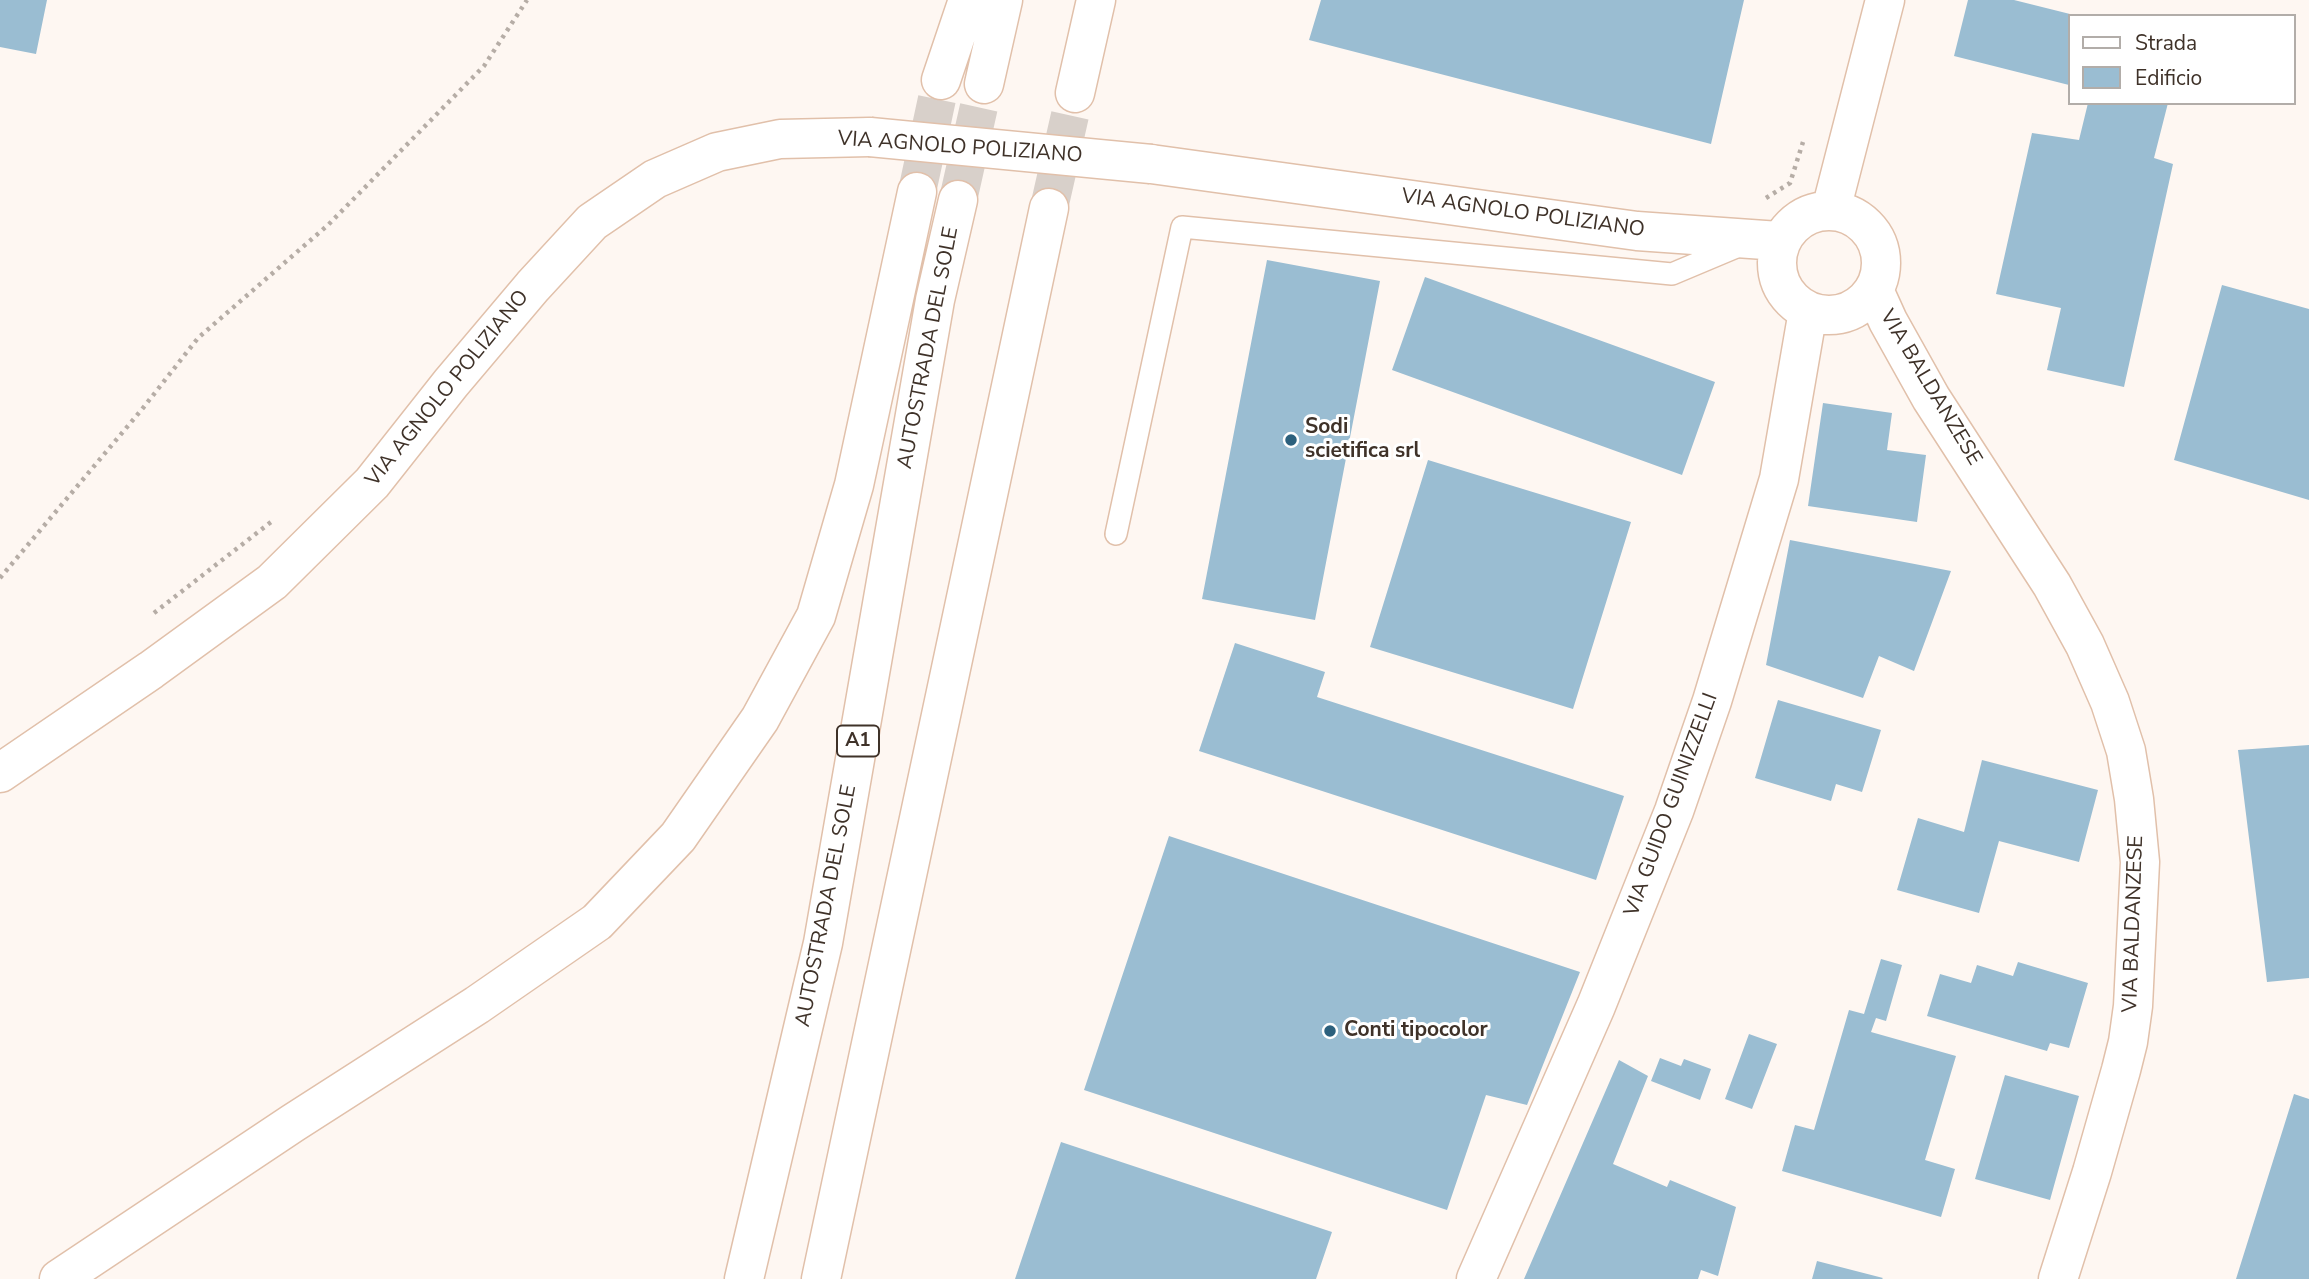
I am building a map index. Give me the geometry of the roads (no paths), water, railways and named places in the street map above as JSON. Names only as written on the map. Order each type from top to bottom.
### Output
[{"type":"main road","points":[[941,80],[968,0]]},
{"type":"main road","points":[[984,84],[1003,0]]},
{"type":"main road","points":[[1075,93],[1096,0]]},
{"type":"main road","points":[[1808,311],[1791,300],[1782,288],[1769,239],[1787,230],[1805,216],[1831,210],[1885,0]]},
{"type":"main road","name":"VIA AGNOLO POLIZIANO","points":[[0,773],[152,670],[272,582],[372,483],[524,295],[592,222],[655,179],[717,152],[780,139],[870,137],[1151,164],[1637,231],[1769,239]]},
{"type":"main road","points":[[59,1279],[293,1123],[477,1005],[597,922],[678,837],[760,719],[816,616],[854,485],[917,192]]},
{"type":"main road","name":"AUTOSTRADA DEL SOLE","points":[[744,1279],[823,943],[935,300],[958,200]]},
{"type":"main road","points":[[825,1270],[1049,208]]},
{"type":"main road","name":"VIA BALDANZESE","points":[[1808,311],[1819,315],[1849,311],[1869,297],[1881,268],[1876,238],[1869,228],[1860,220],[1831,210]]},
{"type":"main road","name":"VIA BALDANZESE","points":[[1874,290],[1931,398],[2052,584],[2085,645],[2110,702],[2126,751],[2140,862],[2133,1006],[2121,1070],[2058,1279]]},
{"type":"main road","name":"VIA GUIDO GUINIZZELLI","points":[[1476,1279],[1596,1006],[1674,811],[1712,701],[1779,479],[1808,311]]},
{"type":"lane","points":[[1116,534],[1182,227],[1672,274],[1769,239]]},
{"type":"tunnel","points":[[917,192],[941,80]]},
{"type":"tunnel","points":[[958,200],[984,84]]},
{"type":"tunnel","points":[[1049,208],[1075,93]]},
{"type":"place","name":"Sodi scietifica srl","points":[[1291,440]]},
{"type":"place","name":"Conti tipocolor","points":[[1330,1031]]}]
